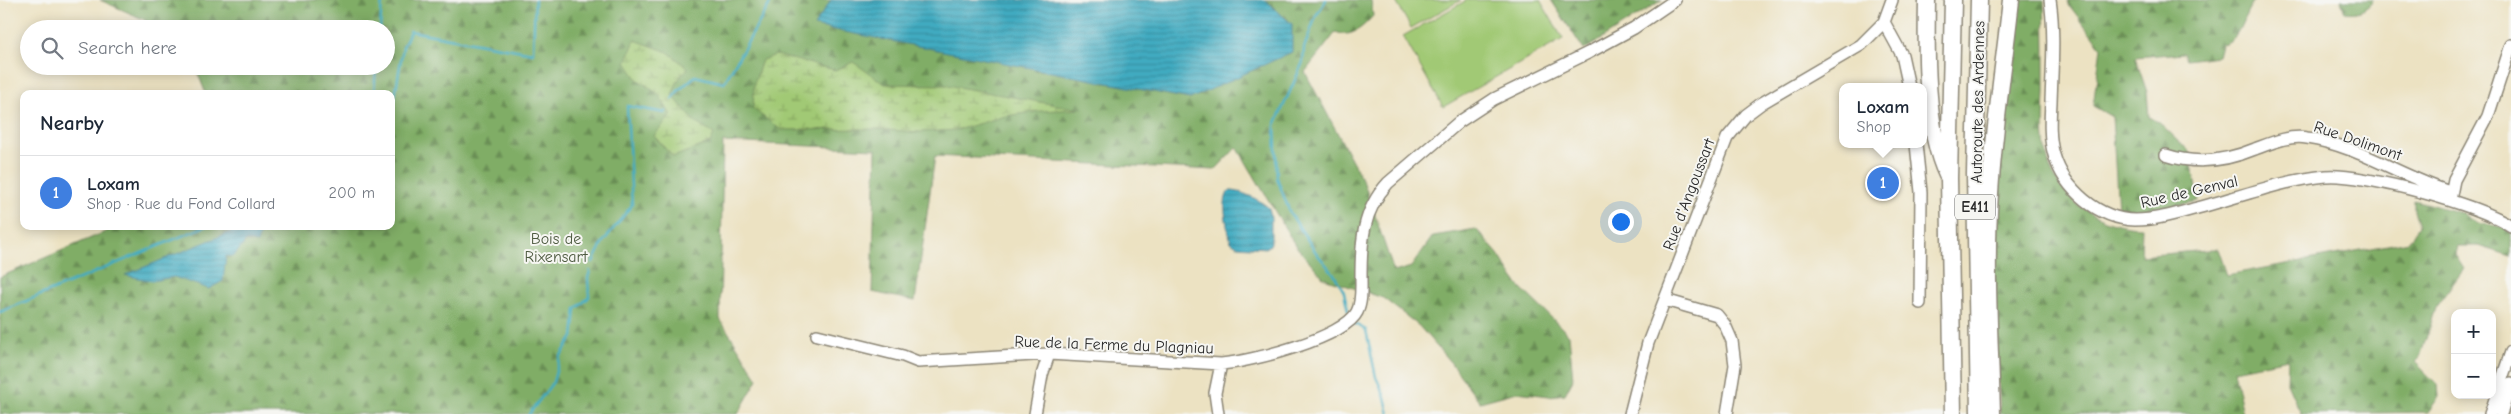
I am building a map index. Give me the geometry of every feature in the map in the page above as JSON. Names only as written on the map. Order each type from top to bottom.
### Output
[{"type":"highway","points":[[1927,0],[1926,56],[1929,86],[1938,156],[1949,178]]},
{"type":"highway","name":"Autoroute des Ardennes","points":[[1953,0],[1949,178],[1953,414]]},
{"type":"highway","name":"Autoroute des Ardennes","points":[[1979,0],[1975,202],[1979,414]]},
{"type":"highway","points":[[1992,414],[1988,273],[1990,194],[1995,124],[2011,0]]},
{"type":"street","name":"Rue de la Ferme du Plagniau","points":[[817,335],[903,356],[916,362],[1049,354],[1221,364],[1246,361],[1300,346],[1350,320],[1358,311],[1364,228],[1369,210],[1378,194],[1388,183],[1459,122],[1494,99],[1603,45],[1634,28],[1675,0]]},
{"type":"street","name":"Rue d'Angoussart","points":[[1630,414],[1644,355],[1722,148],[1738,124],[1762,103],[1861,45],[1884,22],[1892,0]]},
{"type":"street","name":"Rue de Genval","points":[[2050,0],[2053,22],[2050,133],[2054,154],[2072,187],[2100,210],[2125,219],[2155,219],[2307,179],[2342,175],[2450,197]]},
{"type":"street","points":[[1884,22],[1902,55],[1908,83]]},
{"type":"street","points":[[2511,45],[2488,116],[2450,197],[2490,214],[2511,226]]},
{"type":"street","name":"Rue Dolimont","points":[[2166,155],[2187,161],[2213,161],[2277,141],[2306,138],[2357,154],[2450,197]]},
{"type":"street","points":[[1916,148],[1921,192],[1920,303]]},
{"type":"street","points":[[1665,300],[1717,315],[1725,325],[1732,341],[1735,365],[1727,414]]},
{"type":"street","points":[[2490,414],[2511,352]]},
{"type":"street","points":[[1036,414],[1042,375],[1049,354]]},
{"type":"street","name":"Rue de la Ferme du Plagniau","points":[[1218,414],[1215,393],[1221,364]]},
{"type":"street","points":[[2501,414],[2511,384]]},
{"type":"green space","name":"Bois de Rixensart","points":[[100,0],[833,0],[1092,79],[1190,99],[1292,24],[1265,0],[1371,0],[1373,16],[1361,28],[1352,33],[1341,34],[1336,32],[1305,72],[1364,183],[1394,272],[1411,267],[1433,236],[1476,229],[1498,254],[1518,285],[1569,335],[1573,379],[1565,394],[1549,396],[1517,392],[1480,402],[1451,363],[1419,326],[1383,298],[1324,278],[1295,245],[1237,147],[1215,170],[935,156],[915,301],[872,292],[876,149],[723,142],[720,319],[758,379],[738,414],[0,414],[0,277],[110,230],[395,230],[395,90],[204,90],[199,75],[395,75],[395,20],[143,19]]},
{"type":"green space","points":[[1395,0],[1461,0],[1411,28]]},
{"type":"green space","points":[[1467,0],[1540,0],[1563,39],[1443,107],[1403,36]]},
{"type":"green space","points":[[1551,0],[1662,0],[1584,50]]},
{"type":"green space","points":[[2021,0],[2044,0],[2044,118],[2046,152],[2054,175],[2062,188],[2084,209],[2112,222],[2142,227],[2141,256],[2218,249],[2227,275],[2409,241],[2419,226],[2414,211],[2414,200],[2461,213],[2476,223],[2504,227],[2511,233],[2511,256],[2479,246],[2457,246],[2455,255],[2464,269],[2437,305],[2420,357],[2415,362],[2438,385],[2439,397],[2428,412],[2301,414],[2287,383],[2288,359],[2234,370],[2243,414],[2000,414],[1992,237],[1998,129]]},
{"type":"green space","points":[[2068,0],[2255,0],[2237,33],[2228,42],[2221,44],[2218,56],[2186,60],[2183,53],[2135,57],[2147,92],[2149,117],[2162,125],[2190,152],[2198,201],[2147,212],[2118,209],[2112,117],[2093,106],[2101,47],[2069,5]]},
{"type":"green space","points":[[2341,0],[2373,1],[2361,11],[2345,12]]},
{"type":"green space","points":[[635,40],[668,52],[688,68],[678,80],[672,95],[696,123],[714,134],[710,143],[673,157],[654,136],[671,115],[658,94],[637,79],[626,62]]},
{"type":"green space","points":[[776,55],[835,70],[853,62],[885,84],[947,85],[1078,109],[1041,111],[1005,116],[957,130],[919,132],[872,129],[781,130],[753,109],[754,84],[762,60]]},
{"type":"water","points":[[831,0],[1265,0],[1292,24],[1292,52],[1190,99],[814,26]]},
{"type":"water","points":[[1229,191],[1250,196],[1269,208],[1271,244],[1266,248],[1237,246],[1231,242],[1225,209],[1226,196]]},
{"type":"water","points":[[235,230],[261,230],[257,243],[246,241],[234,256],[226,256],[223,281],[209,289],[174,277],[152,281],[125,275]]},
{"type":"waterway","points":[[381,20],[382,0]]},
{"type":"waterway","points":[[395,96],[403,47],[410,31],[533,53],[535,0]]},
{"type":"waterway","points":[[673,99],[678,91],[695,76],[724,83],[772,0]]},
{"type":"waterway","points":[[1326,0],[1316,16],[1304,48],[1303,62],[1275,125],[1277,178],[1290,213],[1317,254],[1334,274],[1344,292],[1348,311]]},
{"type":"waterway","points":[[374,90],[375,75]]},
{"type":"waterway","points":[[593,262],[603,242],[632,205],[627,106],[665,113],[666,111]]},
{"type":"waterway","points":[[0,312],[196,230]]},
{"type":"waterway","points":[[529,414],[553,382],[560,357],[573,337],[576,309],[589,297],[588,278],[590,271]]},
{"type":"waterway","points":[[1355,324],[1366,330],[1376,377],[1385,397],[1389,414]]},
{"type":"place","name":"Loxam","points":[[1883,183]]}]
